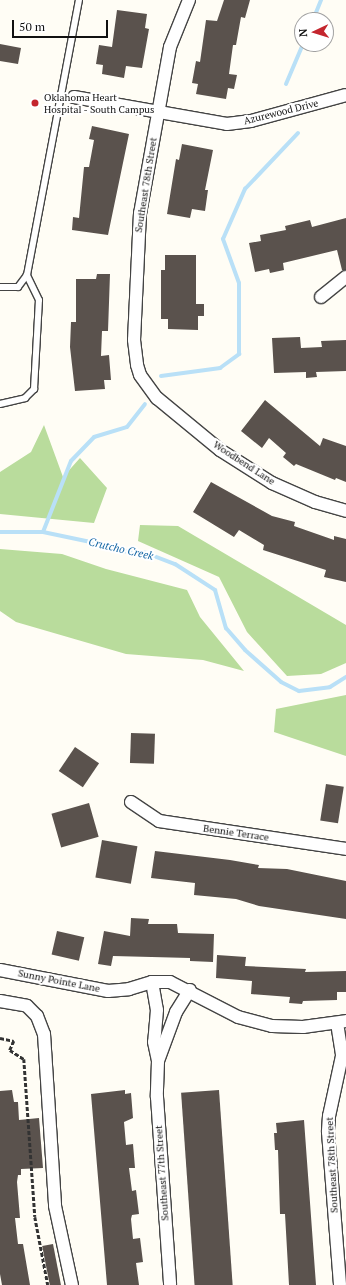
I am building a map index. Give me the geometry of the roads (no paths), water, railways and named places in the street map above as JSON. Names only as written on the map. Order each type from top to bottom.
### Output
[{"type":"street","name":"Southeast 78th Street","points":[[172,410],[157,398],[140,375],[134,340],[138,232],[158,113],[175,31],[189,0]]},
{"type":"street","name":"Azurewood Drive","points":[[74,97],[213,123],[240,123],[346,95]]},
{"type":"street","points":[[321,297],[346,277]]},
{"type":"street","name":"Woodbend Lane","points":[[172,410],[220,450],[272,483],[314,502],[346,511]]},
{"type":"street","name":"Bennie Terrace","points":[[131,802],[159,821],[346,849]]},
{"type":"street","name":"Sunny Pointe Lane","points":[[0,970],[108,991],[129,989],[152,982],[170,982],[190,990],[238,1016],[272,1026],[303,1027],[342,1022]]},
{"type":"street","name":"Southeast 77th Street","points":[[152,982],[157,1016],[154,1042],[158,1061],[157,1096],[170,1285]]},
{"type":"street","name":"Southeast 77th Street","points":[[158,1061],[174,1020],[190,990]]},
{"type":"street","points":[[0,1001],[27,1006],[37,1016],[44,1034],[55,1206],[72,1285]]},
{"type":"street","points":[[157,1016],[174,1020]]},
{"type":"street","name":"Southeast 78th Street","points":[[340,1285],[340,1219],[328,1132],[329,1116],[342,1056],[342,1022]]},
{"type":"lane","points":[[0,287],[18,287],[27,276],[79,0]]},
{"type":"lane","points":[[0,404],[25,398],[34,389],[39,300],[27,276]]},
{"type":"waterway","points":[[316,12],[321,0]]},
{"type":"waterway","points":[[286,84],[300,52]]},
{"type":"waterway","points":[[161,376],[220,368],[239,354],[239,283],[223,239],[245,189],[298,133]]},
{"type":"waterway","points":[[43,532],[71,461],[94,437],[127,427],[145,404]]},
{"type":"waterway","name":"Crutcho Creek","points":[[0,532],[43,532],[114,547],[120,551],[146,553],[175,564],[215,590],[226,628],[245,650],[281,682],[299,691],[330,687],[346,677]]},
{"type":"place","name":"Oklahoma Heart Hospital - South Campus","points":[[35,103]]}]
